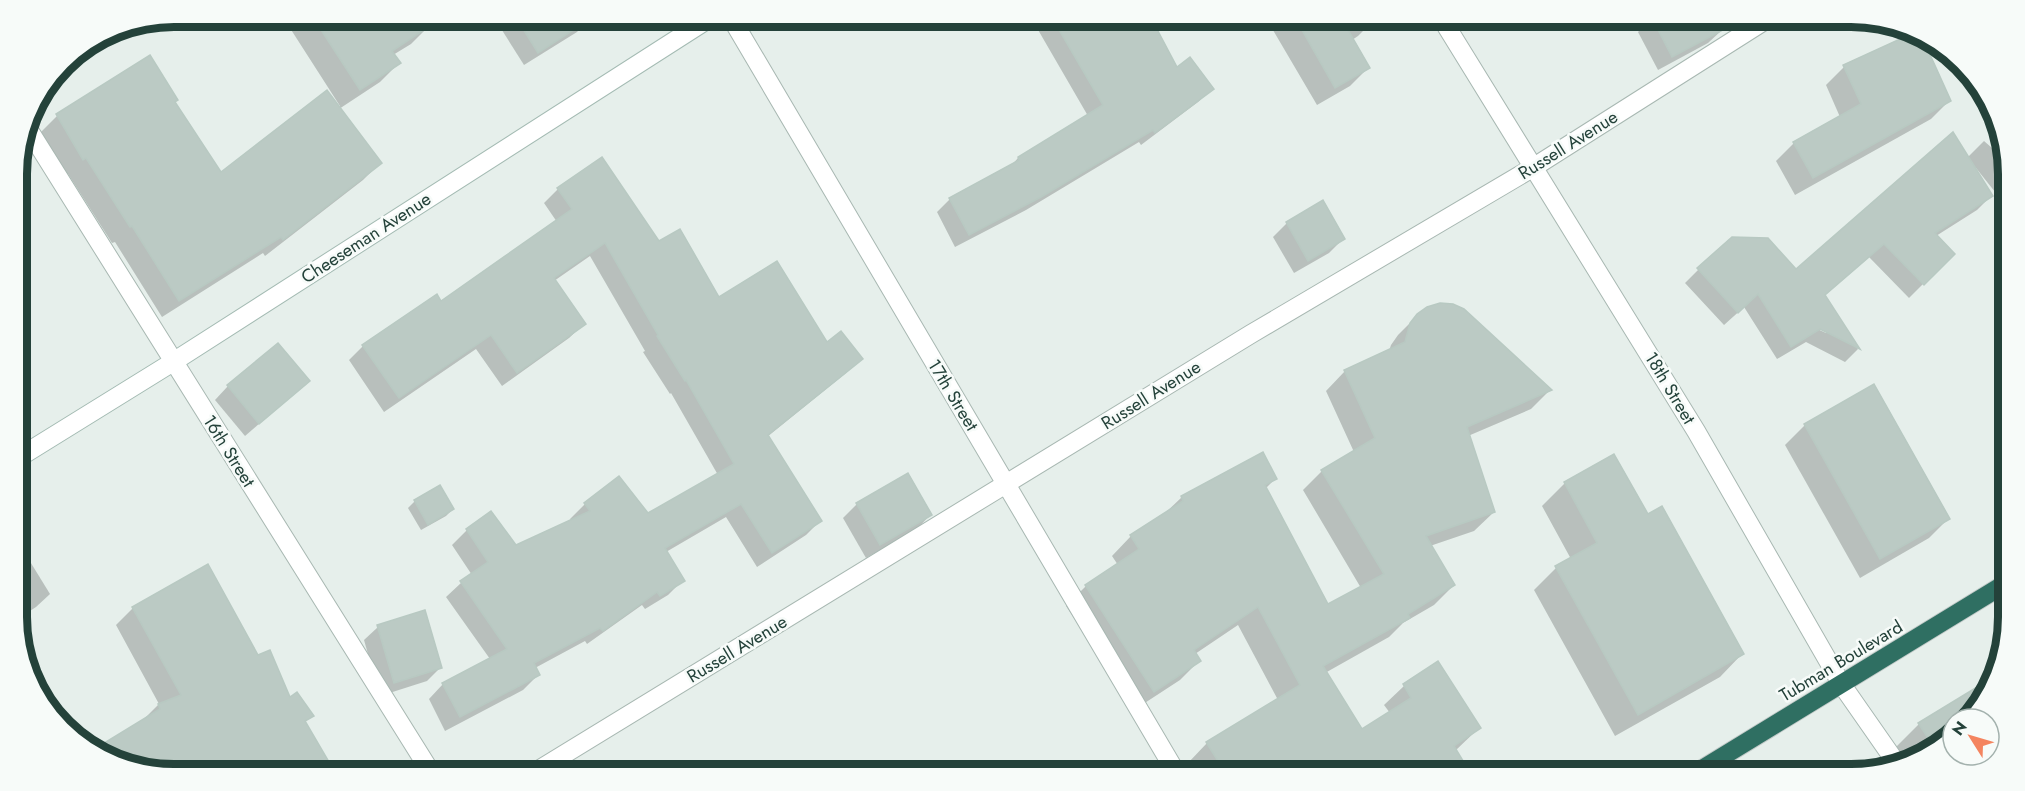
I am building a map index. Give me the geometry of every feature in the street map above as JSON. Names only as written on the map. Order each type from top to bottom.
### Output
[{"type":"highway","name":"Tubman Boulevard","points":[[1711,764],[1998,588]]},
{"type":"street","name":"Cheeseman Avenue","points":[[27,452],[173,362],[696,27]]},
{"type":"street","name":"17th Street","points":[[736,27],[1171,764]]},
{"type":"street","name":"18th Street","points":[[1447,27],[1696,431],[1842,685],[1893,757]]},
{"type":"street","name":"Russell Avenue","points":[[548,764],[1251,334],[1534,167],[1755,27]]},
{"type":"street","name":"16th Street","points":[[32,136],[426,764]]},
{"type":"building","points":[[319,27],[428,27],[392,51],[401,63],[360,90]]},
{"type":"building","points":[[522,27],[578,27],[538,53]]},
{"type":"building","points":[[1057,27],[1156,27],[1177,67],[1190,57],[1214,89],[1155,133],[1153,130],[1041,197],[969,235],[949,198],[1019,160],[1018,157],[1103,105]]},
{"type":"building","points":[[1300,27],[1346,27],[1370,68],[1335,88]]},
{"type":"building","points":[[1657,27],[1728,27],[1672,57]]},
{"type":"building","points":[[1904,37],[1928,49],[1951,101],[1813,178],[1793,142],[1861,104],[1843,65]]},
{"type":"building","points":[[150,55],[178,100],[175,102],[221,172],[327,90],[382,163],[283,240],[281,237],[179,301],[86,158],[83,160],[56,114]]},
{"type":"building","points":[[1953,132],[1993,196],[1935,233],[1955,254],[1924,285],[1884,244],[1825,295],[1860,349],[1820,329],[1791,347],[1758,294],[1738,313],[1697,268],[1732,237],[1768,238],[1796,269]]},
{"type":"building","points":[[602,157],[659,241],[680,229],[719,297],[777,261],[827,342],[841,331],[863,359],[768,435],[822,521],[772,553],[741,504],[665,548],[685,581],[660,596],[657,592],[603,631],[600,628],[534,663],[540,675],[460,717],[442,683],[507,649],[460,581],[488,562],[466,529],[491,511],[516,545],[590,511],[584,503],[619,476],[648,513],[734,464],[686,380],[657,336],[605,243],[554,278],[586,324],[517,373],[491,335],[399,398],[362,345],[437,294],[441,301],[572,209],[557,188]]},
{"type":"building","points":[[1323,200],[1345,239],[1308,261],[1286,222]]},
{"type":"building","points":[[1440,303],[1453,304],[1464,309],[1552,390],[1467,427],[1495,512],[1426,536],[1455,585],[1408,614],[1410,618],[1323,666],[1362,729],[1411,698],[1403,684],[1438,661],[1481,728],[1454,746],[1465,764],[1220,764],[1206,742],[1300,685],[1258,607],[1194,650],[1201,661],[1154,692],[1085,585],[1139,549],[1130,535],[1183,501],[1181,496],[1263,452],[1277,479],[1265,485],[1328,604],[1384,574],[1321,470],[1375,438],[1344,370],[1405,342],[1410,323],[1427,307]]},
{"type":"building","points":[[278,343],[310,381],[259,424],[227,385]]},
{"type":"building","points":[[1874,384],[1950,519],[1880,559],[1804,424]]},
{"type":"building","points":[[1614,454],[1648,514],[1662,506],[1744,654],[1638,715],[1555,566],[1597,543],[1564,482]]},
{"type":"building","points":[[908,473],[932,515],[880,545],[856,503]]},
{"type":"building","points":[[440,485],[454,509],[428,525],[414,500]]},
{"type":"building","points":[[208,564],[258,655],[270,650],[290,697],[297,692],[314,716],[305,721],[330,764],[155,763],[127,756],[102,744],[160,709],[158,704],[181,695],[132,607]]},
{"type":"building","points":[[425,610],[442,668],[394,683],[377,625]]},
{"type":"building","points":[[1982,684],[1966,707],[1944,707]]},
{"type":"building","points":[[1941,709],[1941,733],[1930,740],[1918,723]]}]
